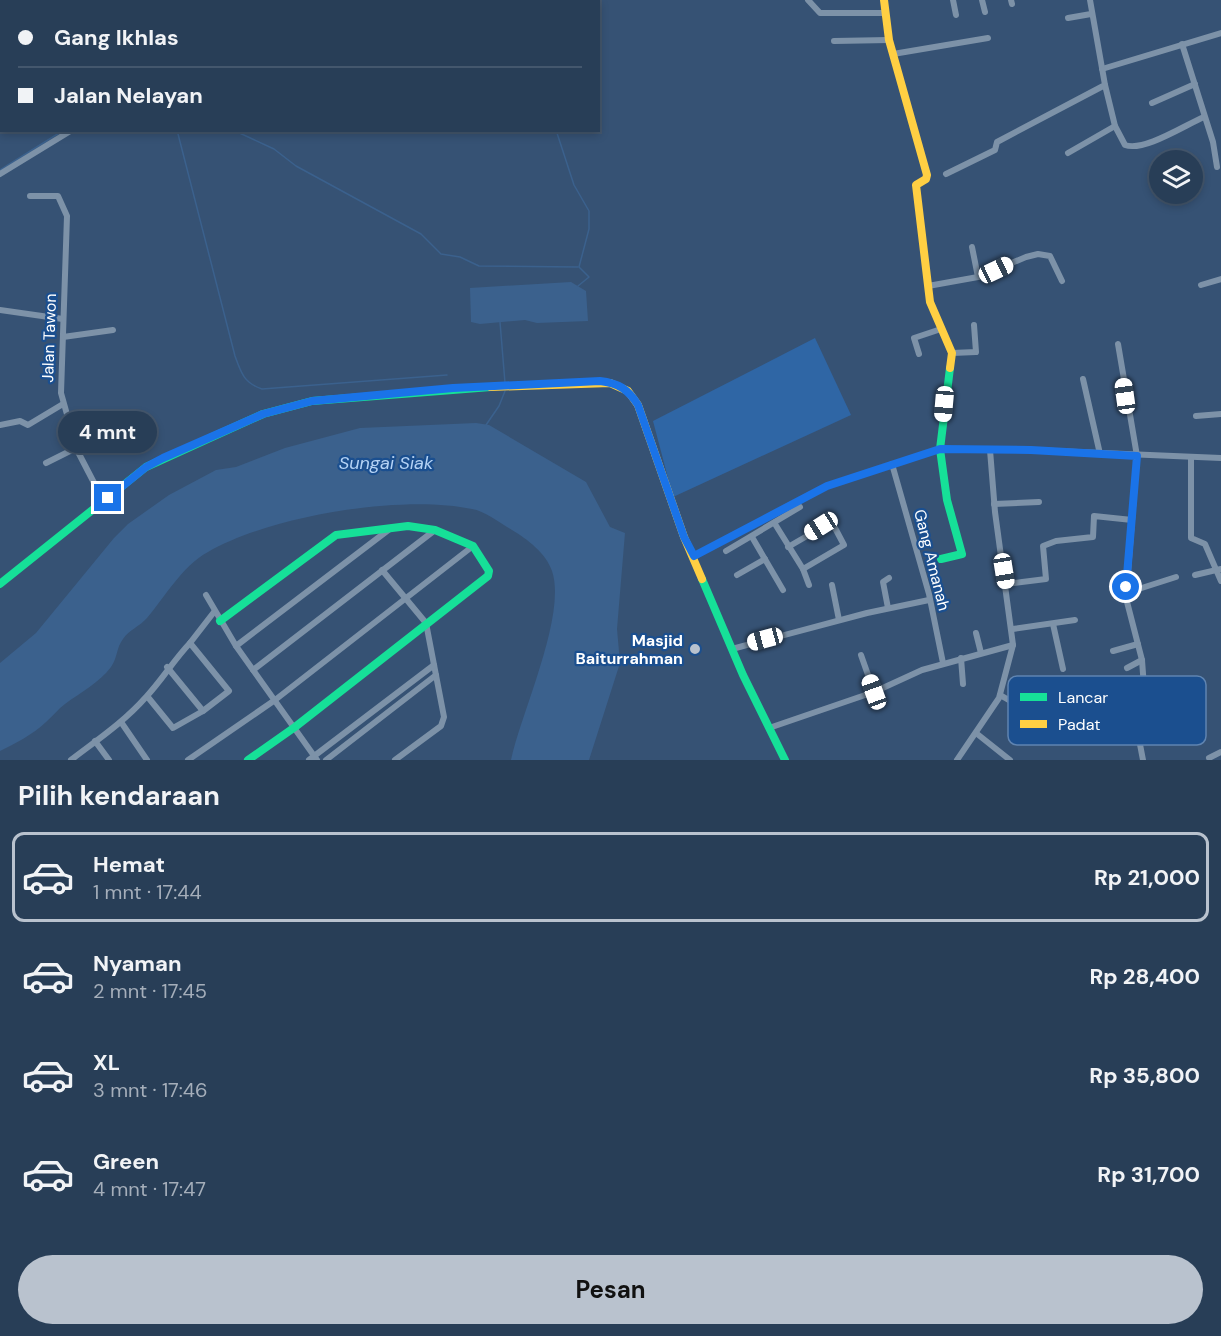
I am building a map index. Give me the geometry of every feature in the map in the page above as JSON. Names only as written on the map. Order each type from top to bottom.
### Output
[{"type":"street","points":[[808,0],[820,13],[885,13]]},
{"type":"street","points":[[884,0],[889,40],[927,175],[926,179],[916,185],[928,286],[934,316],[952,353],[940,449],[947,500],[962,554],[941,559]]},
{"type":"street","points":[[953,0],[956,15]]},
{"type":"street","points":[[982,0],[984,12]]},
{"type":"street","points":[[1090,0],[1104,85],[1115,126],[1125,145],[1136,146],[1150,143],[1204,117]]},
{"type":"street","points":[[1068,18],[1091,14]]},
{"type":"street","points":[[1102,69],[1221,33]]},
{"type":"street","points":[[893,54],[988,38]]},
{"type":"street","points":[[834,41],[889,40]]},
{"type":"street","points":[[1182,44],[1213,142],[1216,167]]},
{"type":"street","points":[[1152,103],[1195,84]]},
{"type":"street","points":[[946,174],[994,150],[997,142],[1104,85]]},
{"type":"street","points":[[1068,153],[1115,126]]},
{"type":"street","points":[[0,174],[69,132]]},
{"type":"street","name":"Jalan Tawon","points":[[30,196],[58,196],[64,206],[67,229],[60,382],[63,404],[76,448],[104,502]]},
{"type":"street","points":[[972,247],[978,277]]},
{"type":"street","points":[[928,286],[978,277],[1026,257],[1044,254],[1050,256],[1062,281]]},
{"type":"street","points":[[1202,285],[1221,279]]},
{"type":"street","points":[[0,310],[63,319]]},
{"type":"street","points":[[952,353],[976,352],[974,325]]},
{"type":"street","points":[[919,354],[914,338],[941,329]]},
{"type":"street","points":[[63,337],[113,330]]},
{"type":"street","points":[[1118,344],[1137,456],[1126,593],[1128,613],[1142,660],[1143,676]]},
{"type":"street","points":[[1083,379],[1100,454]]},
{"type":"street","points":[[0,584],[156,461],[236,424],[285,407],[312,401],[501,386],[610,382],[628,391],[644,419],[684,537],[732,649],[785,760]]},
{"type":"street","points":[[0,425],[20,421],[28,425],[63,404]]},
{"type":"street","points":[[1196,416],[1221,414]]},
{"type":"street","points":[[46,463],[76,448]]},
{"type":"street","points":[[694,556],[764,517],[827,486],[940,449],[1221,458]]},
{"type":"street","points":[[957,760],[1000,695],[1013,645],[1013,629],[994,504],[990,450]]},
{"type":"street","points":[[1191,458],[1191,538],[1205,544],[1219,569],[1221,581]]},
{"type":"street","name":"Gang Amanah","points":[[892,464],[929,600],[943,663]]},
{"type":"street","points":[[994,504],[1039,502]]},
{"type":"street","points":[[726,551],[800,507]]},
{"type":"street","points":[[1006,584],[1046,579],[1043,546],[1056,541],[1093,537],[1094,516],[1132,519]]},
{"type":"street","points":[[764,517],[803,569],[810,585]]},
{"type":"street","points":[[755,522],[761,532]]},
{"type":"street","points":[[788,547],[826,525],[831,525],[839,534],[844,545],[803,569]]},
{"type":"street","points":[[220,621],[336,535],[392,527],[418,526],[435,530],[473,546],[489,571],[488,576],[295,728],[248,760]]},
{"type":"street","points":[[236,646],[392,527]]},
{"type":"street","points":[[253,670],[435,530]]},
{"type":"street","points":[[752,537],[783,590]]},
{"type":"street","points":[[188,760],[275,700],[404,597],[473,546]]},
{"type":"street","points":[[737,575],[765,559]]},
{"type":"street","points":[[1195,575],[1219,569]]},
{"type":"street","points":[[382,570],[426,623],[444,717],[443,724],[395,760]]},
{"type":"street","points":[[1126,593],[1176,577]]},
{"type":"street","points":[[888,608],[883,582],[889,578]]},
{"type":"street","points":[[832,585],[839,620]]},
{"type":"street","points":[[206,595],[236,646],[295,728],[313,759],[434,665]]},
{"type":"street","points":[[732,649],[839,620],[929,600]]},
{"type":"street","points":[[71,760],[121,722],[147,696],[167,667],[190,643],[214,612]]},
{"type":"street","points":[[1013,629],[1075,621]]},
{"type":"street","points":[[1053,624],[1063,669]]},
{"type":"street","points":[[976,633],[981,653]]},
{"type":"street","points":[[147,696],[173,728],[202,711],[229,691],[190,643]]},
{"type":"street","points":[[769,728],[874,692],[943,663],[1013,645]]},
{"type":"street","points":[[1113,651],[1138,645]]},
{"type":"street","points":[[861,655],[874,692]]},
{"type":"street","points":[[961,658],[963,684]]},
{"type":"street","points":[[1127,668],[1142,660]]},
{"type":"street","points":[[167,667],[202,711]]},
{"type":"street","points":[[326,760],[436,675]]},
{"type":"street","points":[[1000,695],[1008,700]]},
{"type":"street","points":[[121,722],[147,760]]},
{"type":"street","points":[[976,733],[1010,760]]},
{"type":"street","points":[[95,741],[109,760]]},
{"type":"street","points":[[1140,745],[1143,760]]},
{"type":"street","points":[[1209,758],[1221,752]]},
{"type":"shaded area","points":[[815,338],[851,415],[673,497],[653,421]]},
{"type":"water","points":[[571,282],[586,291],[588,321],[537,323],[525,320],[480,324],[471,322],[470,288]]},
{"type":"water","name":"Sungai Siak","points":[[476,423],[489,425],[586,482],[610,527],[625,533],[617,629],[620,663],[589,760],[511,760],[541,664],[553,612],[555,590],[552,571],[545,558],[524,538],[482,512],[443,505],[410,504],[337,511],[300,519],[234,539],[208,552],[190,565],[147,618],[125,636],[113,663],[101,678],[62,706],[35,731],[0,751],[0,663],[36,633],[128,524],[169,495],[216,470],[236,467],[285,448],[360,428]]},
{"type":"waterway","points":[[0,170],[61,132]]},
{"type":"waterway","points":[[178,132],[235,356],[241,372],[251,384],[262,389],[447,375]]},
{"type":"waterway","points":[[237,132],[274,149],[296,166],[421,234],[441,254],[460,257],[479,266],[578,267]]},
{"type":"waterway","points":[[557,132],[574,185],[589,211],[589,229],[579,267],[589,277],[578,286]]},
{"type":"waterway","points":[[500,322],[505,383]]},
{"type":"waterway","points":[[486,425],[499,406],[505,391]]},
{"type":"traffic: fast","points":[[941,559],[962,554],[947,500],[940,449],[950,368]]},
{"type":"traffic: fast","points":[[0,584],[146,467],[263,414],[312,401],[491,387]]},
{"type":"traffic: fast","points":[[220,621],[336,535],[408,526],[435,530],[473,546],[489,571],[488,576],[295,727],[248,760]]},
{"type":"traffic: fast","points":[[702,579],[743,675],[785,760]]},
{"type":"traffic: slow","points":[[884,0],[889,40],[927,175],[926,179],[916,185],[930,302],[952,353],[950,368]]},
{"type":"traffic: slow","points":[[491,387],[610,383],[628,391],[638,405],[684,537],[702,579]]},
{"type":"place","name":"Masjid Baiturrahman","points":[[695,649]]},
{"type":"route","points":[[108,498],[146,467],[163,458],[236,424],[288,406],[312,401],[453,388],[600,381],[610,382],[628,391],[638,405],[649,430],[684,537],[694,556],[760,519],[827,486],[940,449],[1031,450],[1137,456],[1131,549],[1126,587]]}]
